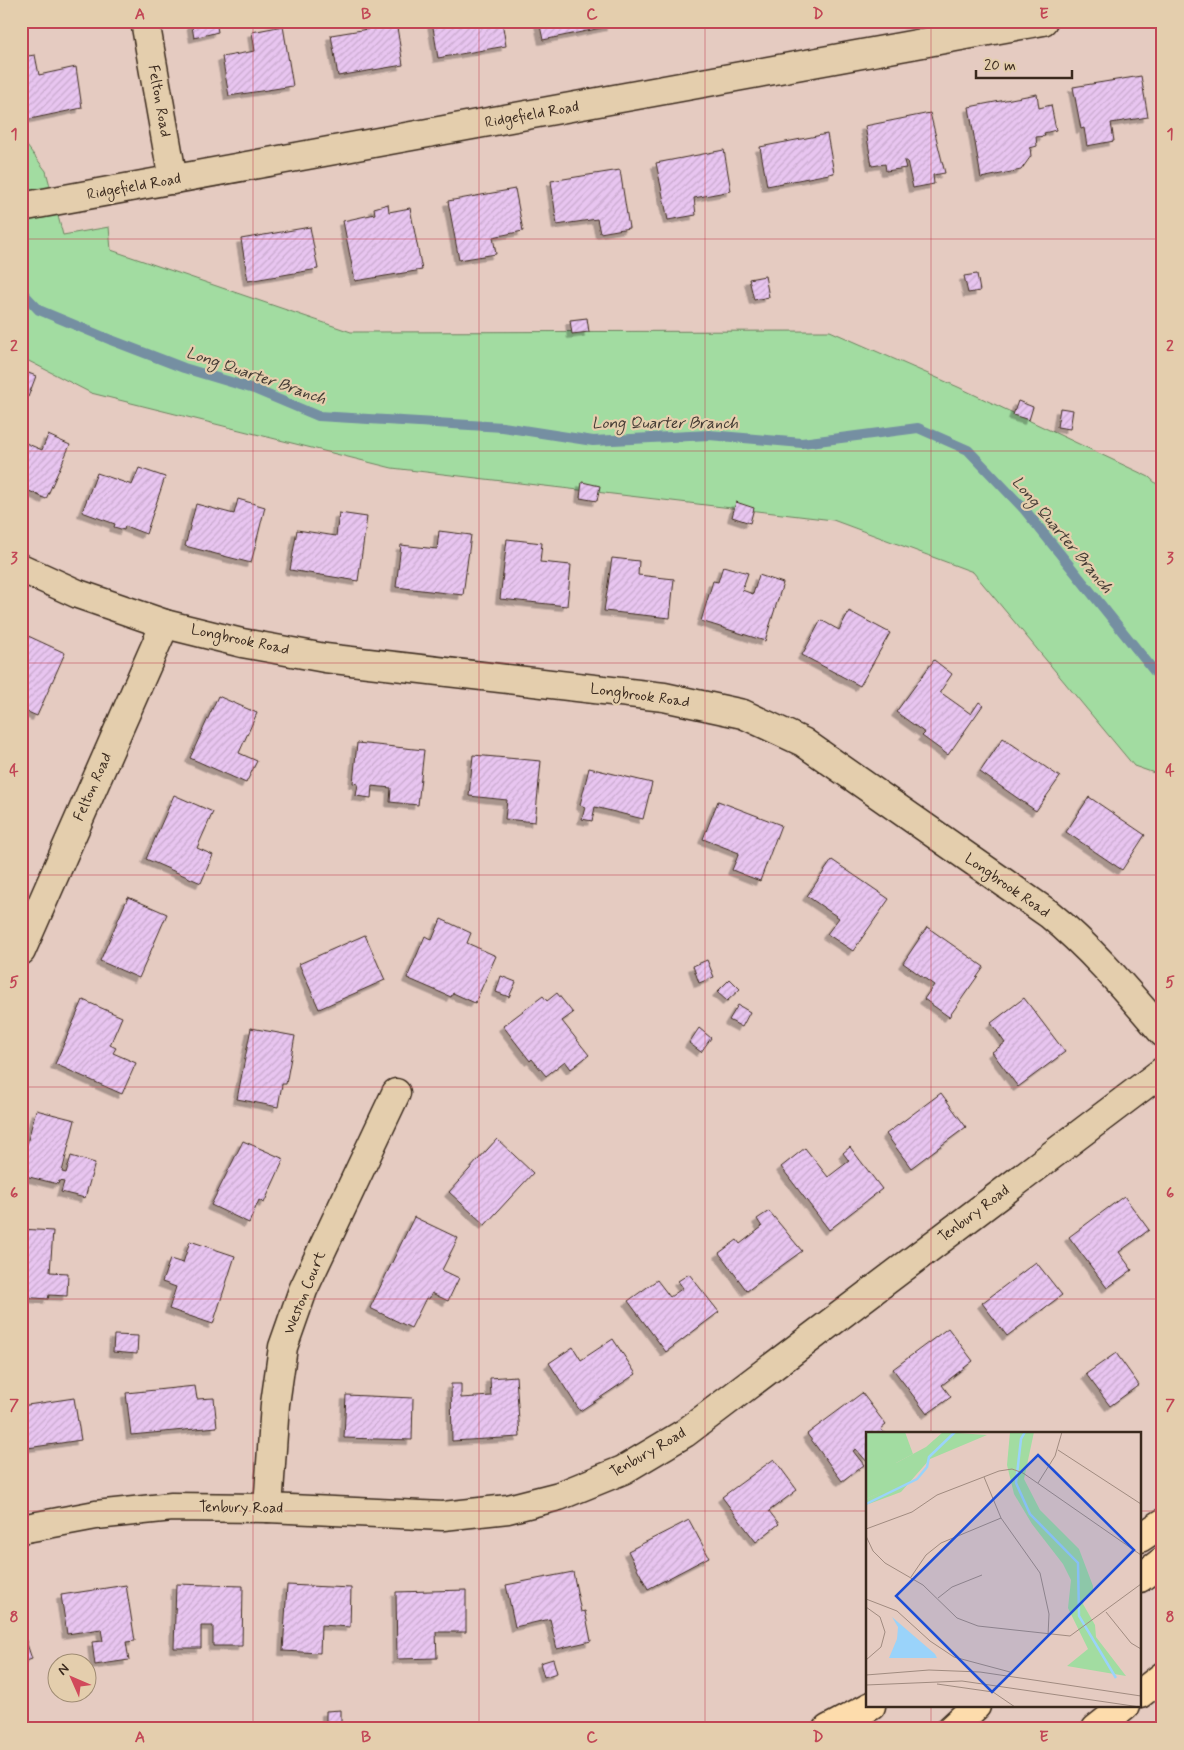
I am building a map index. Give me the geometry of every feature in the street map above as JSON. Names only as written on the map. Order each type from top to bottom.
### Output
[{"type":"highway","points":[[1142,1537],[1163,1524]]},
{"type":"highway","points":[[1142,1577],[1163,1561]]},
{"type":"highway","points":[[1142,1692],[1163,1676]]},
{"type":"highway","points":[[828,1729],[867,1708]]},
{"type":"highway","points":[[950,1729],[974,1708]]},
{"type":"highway","points":[[1096,1729],[1122,1708]]},
{"type":"street","name":"Felton Road","points":[[145,21],[173,180]]},
{"type":"street","name":"Ridgefield Road","points":[[21,208],[1043,21]]},
{"type":"street","name":"Longbrook Road","points":[[21,568],[78,594],[165,624],[242,643],[325,658],[664,697],[743,714],[803,742],[1049,914],[1077,937],[1103,963],[1163,1033]]},
{"type":"street","name":"Felton Road","points":[[21,950],[165,624]]},
{"type":"street","name":"Tenbury Road","points":[[21,1529],[96,1515],[172,1507],[268,1508],[443,1516],[499,1510],[559,1496],[623,1470],[685,1432],[1163,1071]]},
{"type":"street","name":"Weston Court","points":[[268,1508],[274,1404],[283,1347],[303,1290],[396,1093]]},
{"type":"green space","points":[[21,138],[46,171],[63,235],[109,227],[111,250],[351,332],[830,331],[958,387],[1149,477],[1163,490],[1163,776],[1134,766],[973,572],[833,520],[392,468],[91,393],[21,357]]},
{"type":"building","points":[[191,21],[216,21],[218,32],[194,38]]},
{"type":"building","points":[[367,21],[396,21],[403,65],[338,76],[331,35],[368,29]]},
{"type":"building","points":[[432,21],[502,21],[506,46],[438,58]]},
{"type":"building","points":[[539,21],[610,21],[611,26],[543,40]]},
{"type":"building","points":[[283,26],[293,86],[229,96],[222,57],[255,51],[252,32]]},
{"type":"building","points":[[35,55],[39,75],[76,67],[82,108],[21,121],[21,57]]},
{"type":"building","points":[[1141,76],[1148,117],[1111,123],[1114,141],[1087,146],[1084,128],[1081,129],[1073,87]]},
{"type":"building","points":[[1037,94],[1039,108],[1051,105],[1056,130],[1044,133],[1045,136],[1036,137],[1037,146],[1030,148],[1031,156],[1021,170],[981,178],[969,107]]},
{"type":"building","points":[[930,113],[945,173],[933,175],[934,184],[913,188],[907,161],[904,161],[906,168],[886,171],[885,164],[872,166],[865,126]]},
{"type":"building","points":[[827,134],[834,173],[767,186],[760,147]]},
{"type":"building","points":[[724,150],[731,191],[694,198],[696,215],[668,220],[656,163]]},
{"type":"building","points":[[620,170],[629,228],[600,233],[597,219],[557,225],[551,181]]},
{"type":"building","points":[[515,189],[523,231],[493,237],[496,254],[459,260],[448,201]]},
{"type":"building","points":[[388,204],[389,212],[410,208],[422,270],[355,281],[343,221],[375,214],[374,208]]},
{"type":"building","points":[[310,227],[318,269],[248,281],[241,239]]},
{"type":"building","points":[[977,274],[980,291],[968,293],[964,276]]},
{"type":"building","points":[[765,276],[769,297],[754,300],[749,279]]},
{"type":"building","points":[[587,318],[589,332],[572,334],[570,320]]},
{"type":"building","points":[[21,370],[36,376],[28,397],[21,394]]},
{"type":"building","points":[[1018,401],[1033,407],[1029,420],[1013,415]]},
{"type":"building","points":[[1060,408],[1073,410],[1070,429],[1057,427]]},
{"type":"building","points":[[48,435],[70,445],[46,499],[21,487],[21,441],[42,450]]},
{"type":"building","points":[[139,468],[165,477],[146,534],[125,526],[124,530],[114,527],[115,524],[82,512],[97,473],[132,485]]},
{"type":"building","points":[[582,482],[600,486],[597,501],[580,498]]},
{"type":"building","points":[[238,499],[265,507],[251,563],[185,546],[196,504],[234,514]]},
{"type":"building","points":[[736,502],[754,508],[750,523],[732,517]]},
{"type":"building","points":[[339,513],[367,517],[358,581],[290,570],[297,530],[336,536]]},
{"type":"building","points":[[439,531],[471,535],[463,595],[396,587],[401,545],[437,549]]},
{"type":"building","points":[[507,539],[542,543],[540,562],[571,565],[567,606],[500,599]]},
{"type":"building","points":[[612,558],[639,561],[638,575],[674,579],[670,618],[604,611]]},
{"type":"building","points":[[723,566],[748,573],[742,590],[753,594],[759,575],[783,583],[765,641],[701,621],[713,581],[718,582]]},
{"type":"building","points":[[849,611],[890,633],[860,686],[802,655],[821,620],[839,630]]},
{"type":"building","points":[[26,635],[65,653],[37,716],[21,709],[21,645]]},
{"type":"building","points":[[934,660],[952,674],[940,692],[971,714],[979,702],[983,705],[948,755],[922,736],[925,733],[896,712]]},
{"type":"building","points":[[218,696],[257,713],[239,753],[257,761],[246,783],[190,758]]},
{"type":"building","points":[[1003,738],[1060,777],[1036,811],[980,772]]},
{"type":"building","points":[[357,743],[424,750],[418,805],[390,802],[391,788],[372,786],[371,798],[356,796],[358,784],[353,783]]},
{"type":"building","points":[[473,755],[541,761],[535,822],[505,819],[507,800],[469,796]]},
{"type":"building","points":[[589,768],[652,783],[643,819],[595,807],[592,821],[582,819],[585,807],[580,805]]},
{"type":"building","points":[[174,795],[213,812],[197,848],[213,855],[201,883],[146,859]]},
{"type":"building","points":[[1089,797],[1145,835],[1122,870],[1066,832]]},
{"type":"building","points":[[718,801],[781,825],[760,881],[732,870],[739,853],[703,839]]},
{"type":"building","points":[[832,860],[889,899],[853,951],[827,934],[839,918],[807,896]]},
{"type":"building","points":[[128,897],[167,914],[139,978],[100,961]]},
{"type":"building","points":[[441,919],[471,933],[467,943],[496,956],[475,1003],[453,993],[451,997],[407,978],[425,936],[432,940]]},
{"type":"building","points":[[927,927],[984,967],[949,1017],[924,999],[934,985],[903,963]]},
{"type":"building","points":[[365,935],[385,980],[319,1009],[299,964]]},
{"type":"building","points":[[707,960],[714,977],[699,983],[693,966]]},
{"type":"building","points":[[501,976],[516,982],[509,997],[496,992]]},
{"type":"building","points":[[730,979],[740,989],[727,1001],[717,992]]},
{"type":"building","points":[[557,993],[573,1013],[562,1021],[589,1055],[571,1069],[565,1061],[546,1076],[532,1059],[530,1061],[503,1026],[543,996],[547,1001]]},
{"type":"building","points":[[1024,998],[1065,1052],[1018,1087],[992,1052],[1005,1043],[991,1023]]},
{"type":"building","points":[[83,1000],[122,1017],[110,1045],[116,1048],[113,1053],[136,1063],[122,1094],[55,1064]]},
{"type":"building","points":[[738,1005],[750,1012],[742,1027],[729,1020]]},
{"type":"building","points":[[251,1028],[295,1036],[286,1084],[282,1084],[278,1107],[237,1099]]},
{"type":"building","points":[[699,1028],[711,1038],[701,1052],[689,1043]]},
{"type":"building","points":[[941,1093],[966,1127],[911,1168],[886,1134]]},
{"type":"building","points":[[36,1110],[75,1120],[62,1172],[66,1173],[71,1156],[95,1163],[85,1198],[61,1192],[64,1182],[59,1181],[58,1184],[21,1175],[21,1166]]},
{"type":"building","points":[[497,1139],[533,1173],[485,1225],[449,1192]]},
{"type":"building","points":[[243,1141],[284,1159],[264,1203],[259,1200],[249,1223],[211,1205]]},
{"type":"building","points":[[850,1147],[882,1189],[829,1230],[781,1167],[805,1148],[828,1177],[849,1161],[843,1153]]},
{"type":"building","points":[[1124,1196],[1149,1230],[1119,1252],[1132,1270],[1107,1288],[1069,1237]]},
{"type":"building","points":[[769,1211],[802,1251],[747,1291],[719,1253],[737,1240],[740,1244],[762,1227],[757,1219]]},
{"type":"building","points":[[414,1217],[458,1238],[442,1270],[459,1278],[448,1301],[432,1293],[429,1299],[426,1298],[411,1328],[370,1308]]},
{"type":"building","points":[[21,1229],[53,1231],[50,1272],[68,1273],[67,1296],[49,1295],[48,1299],[21,1297]]},
{"type":"building","points":[[190,1241],[235,1256],[213,1324],[169,1309],[176,1287],[162,1282],[170,1259],[183,1263]]},
{"type":"building","points":[[1036,1262],[1062,1295],[1007,1336],[982,1303]]},
{"type":"building","points":[[689,1274],[719,1312],[666,1352],[628,1301],[657,1280],[670,1297],[683,1288],[678,1281]]},
{"type":"building","points":[[948,1328],[973,1361],[942,1385],[951,1397],[927,1414],[893,1369]]},
{"type":"building","points":[[114,1335],[138,1336],[137,1354],[113,1352]]},
{"type":"building","points":[[613,1339],[636,1374],[580,1411],[549,1363],[573,1347],[581,1360]]},
{"type":"building","points":[[1116,1353],[1139,1385],[1110,1406],[1086,1374]]},
{"type":"building","points":[[516,1376],[520,1437],[452,1441],[451,1384],[461,1384],[461,1398],[491,1396],[490,1378]]},
{"type":"building","points":[[195,1386],[197,1399],[214,1398],[217,1427],[131,1435],[126,1393]]},
{"type":"building","points":[[862,1393],[886,1425],[881,1429],[883,1432],[866,1432],[866,1461],[856,1449],[853,1451],[864,1465],[842,1481],[807,1434]]},
{"type":"building","points":[[346,1395],[413,1398],[412,1440],[344,1438]]},
{"type":"building","points":[[74,1398],[81,1440],[21,1449],[21,1406]]},
{"type":"building","points":[[774,1459],[797,1490],[769,1511],[779,1524],[756,1542],[722,1497]]},
{"type":"building","points":[[689,1520],[709,1557],[648,1589],[628,1551]]},
{"type":"building","points":[[573,1572],[581,1612],[585,1611],[591,1641],[557,1649],[550,1619],[515,1627],[506,1585]]},
{"type":"building","points":[[176,1584],[243,1586],[242,1646],[213,1646],[213,1626],[201,1626],[201,1648],[174,1648]]},
{"type":"building","points":[[126,1585],[135,1641],[126,1642],[129,1660],[98,1665],[98,1652],[93,1652],[92,1642],[103,1641],[101,1629],[67,1634],[61,1595]]},
{"type":"building","points":[[287,1585],[351,1588],[350,1627],[321,1625],[320,1653],[283,1651]]},
{"type":"building","points":[[466,1590],[466,1632],[436,1632],[437,1658],[397,1659],[396,1592]]},
{"type":"building","points":[[21,1626],[32,1659],[21,1663]]},
{"type":"building","points":[[553,1659],[557,1673],[544,1677],[540,1663]]},
{"type":"building","points":[[341,1710],[341,1724],[326,1724],[326,1711]]},
{"type":"waterway","name":"Long Quarter Branch","points":[[21,291],[39,310],[184,368],[254,389],[318,416],[503,427],[593,441],[709,435],[802,443],[918,428],[968,450],[1024,509],[1163,682]]}]
